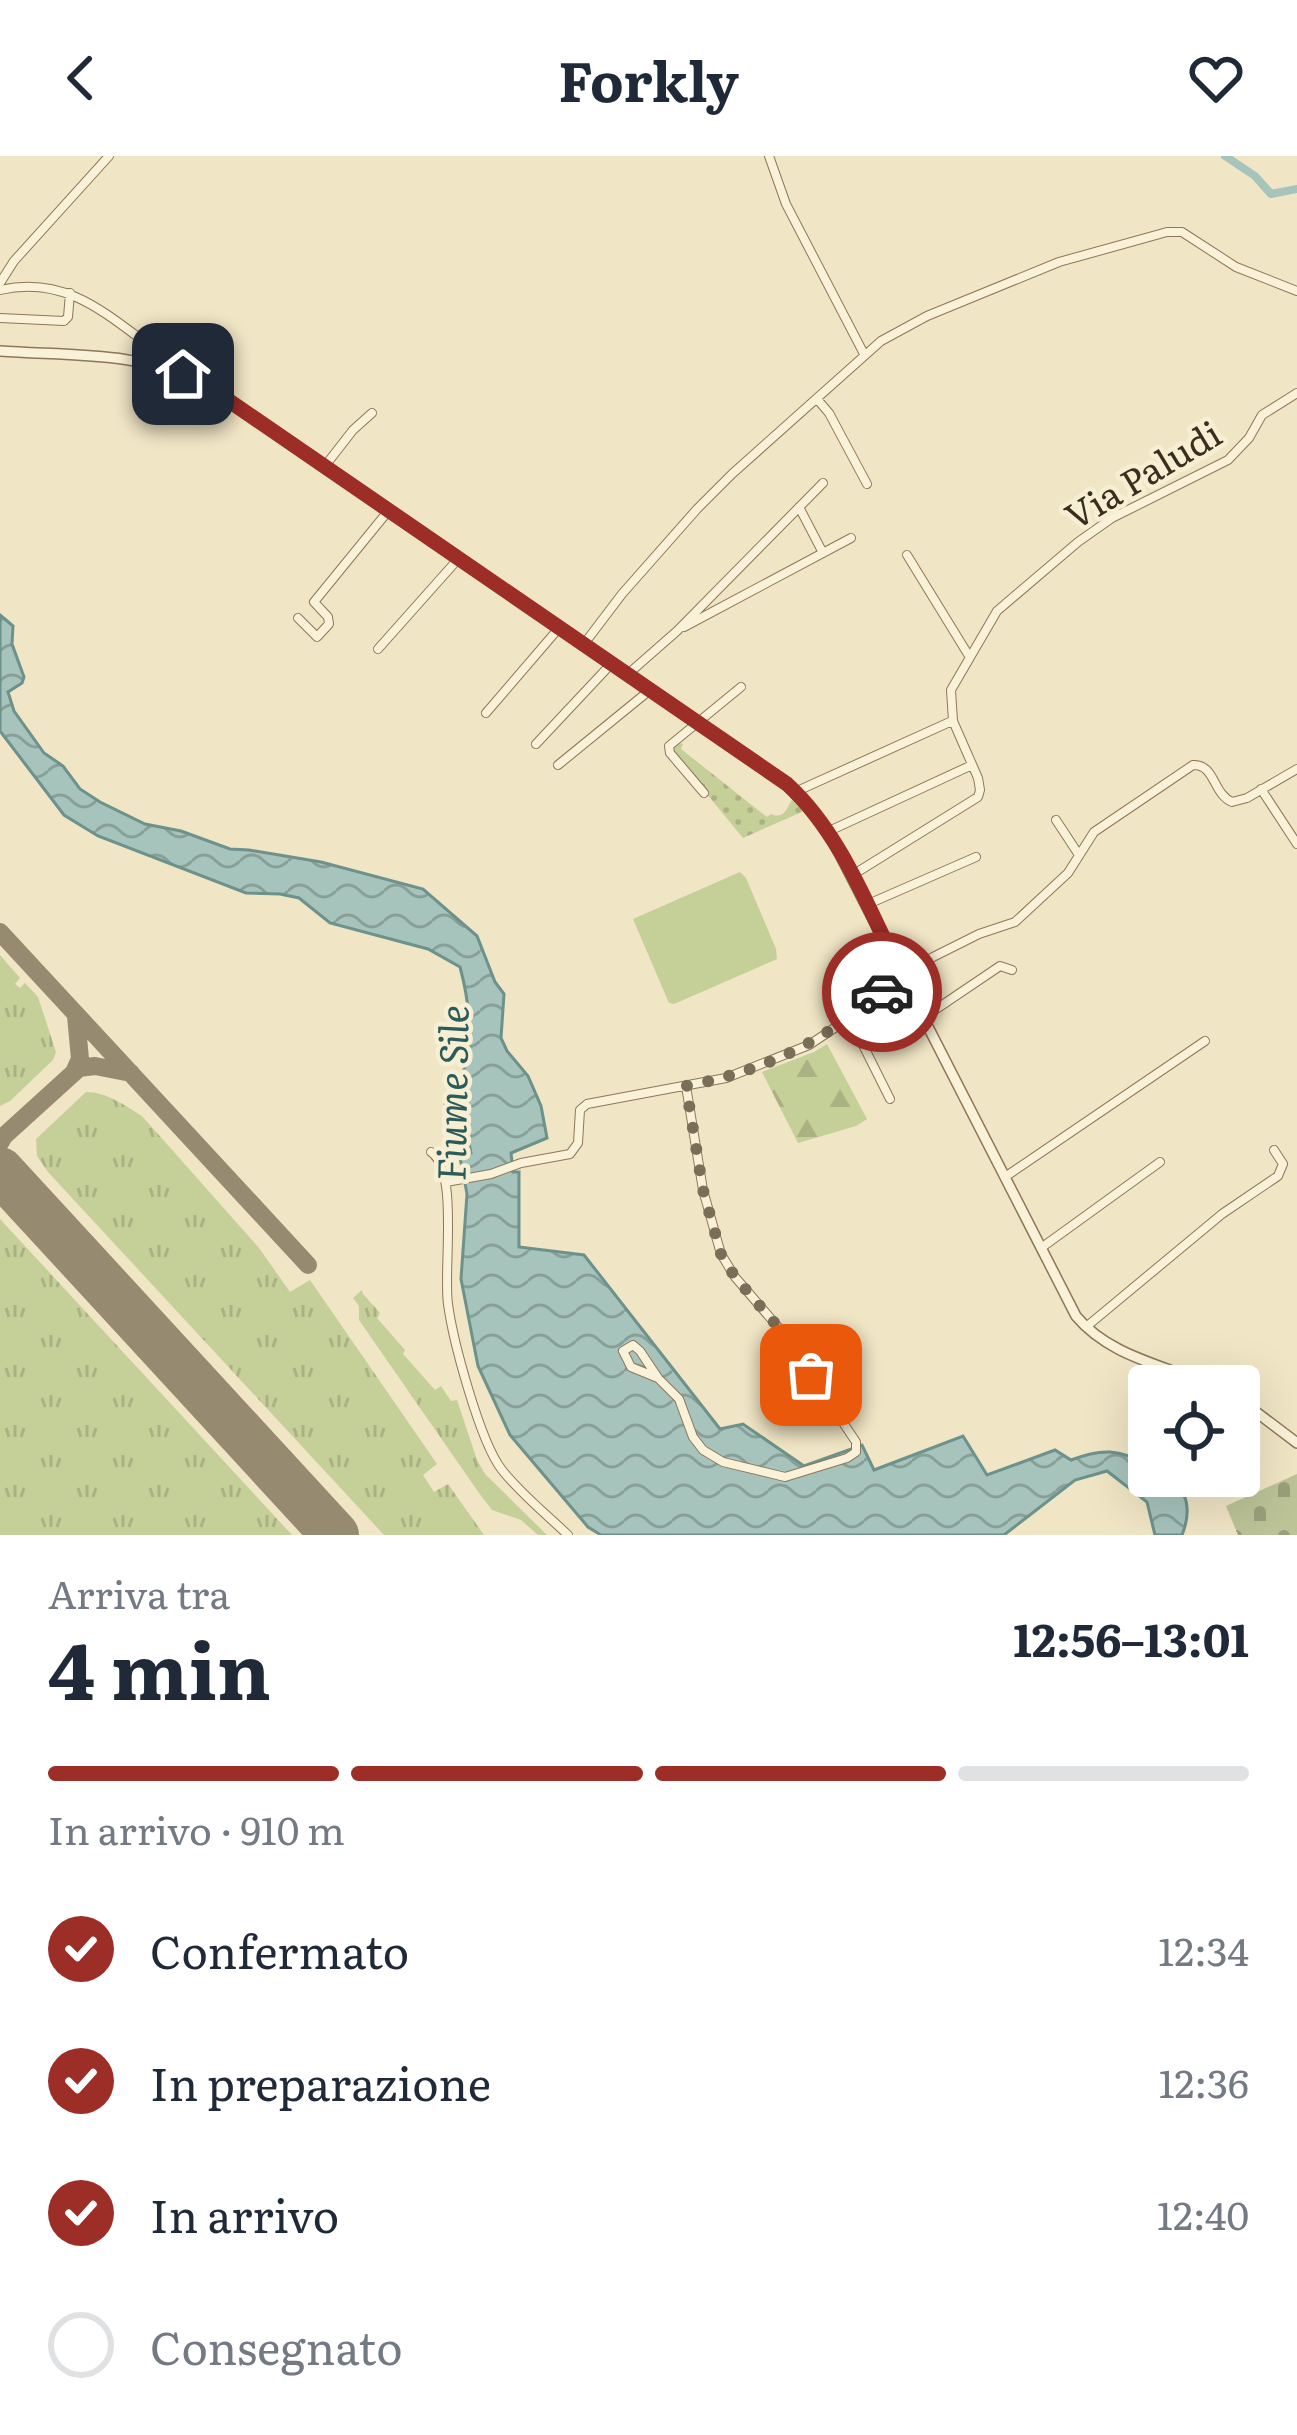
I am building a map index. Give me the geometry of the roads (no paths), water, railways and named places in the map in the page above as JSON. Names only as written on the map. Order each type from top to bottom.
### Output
[{"type":"street","points":[[0,287],[14,260],[109,156]]},
{"type":"street","points":[[769,156],[786,204],[864,355]]},
{"type":"street","points":[[584,644],[698,509],[894,332],[1059,262],[1167,232],[1182,232],[1236,267],[1297,291]]},
{"type":"street","points":[[0,287],[34,285],[70,293],[154,349],[154,364]]},
{"type":"street","points":[[0,318],[64,321],[70,293]]},
{"type":"street","points":[[0,352],[154,364],[202,383],[795,792],[827,832],[851,876],[1072,1309],[1101,1340],[1157,1365]]},
{"type":"street","name":"Via Paludi","points":[[953,721],[951,690],[997,611],[1112,518],[1228,460],[1262,415],[1297,393]]},
{"type":"street","points":[[817,399],[867,484]]},
{"type":"street","points":[[325,466],[372,413]]},
{"type":"street","points":[[628,674],[823,483]]},
{"type":"street","points":[[799,507],[823,553]]},
{"type":"street","points":[[298,618],[317,637],[329,624],[314,602],[389,510]]},
{"type":"street","points":[[677,631],[851,538]]},
{"type":"street","points":[[907,555],[969,656]]},
{"type":"street","points":[[378,649],[459,558]]},
{"type":"street","points":[[486,713],[560,627]]},
{"type":"street","points":[[536,744],[612,663]]},
{"type":"street","points":[[704,793],[669,748],[741,687]]},
{"type":"street","points":[[558,766],[651,689]]},
{"type":"street","points":[[795,792],[953,721],[980,790],[975,800],[851,876]]},
{"type":"street","points":[[827,832],[972,765]]},
{"type":"street","points":[[446,1183],[573,1153],[584,1106],[726,1078],[809,1045],[932,957],[1015,922],[1068,873],[1098,828],[1193,765],[1207,769],[1228,801],[1240,800],[1297,769]]},
{"type":"street","points":[[1261,790],[1297,844]]},
{"type":"street","points":[[1056,820],[1079,855]]},
{"type":"street","points":[[866,905],[976,857]]},
{"type":"street","points":[[923,1018],[1000,966],[1012,970]]},
{"type":"street","points":[[850,1019],[890,1099]]},
{"type":"street","points":[[1005,1178],[1205,1040]]},
{"type":"street","points":[[658,1378],[631,1367],[623,1351],[633,1345],[679,1400],[703,1450],[723,1462],[785,1477],[848,1458],[856,1451],[856,1442],[784,1334],[721,1254],[703,1190],[686,1086]]},
{"type":"street","points":[[1086,1327],[1222,1214],[1278,1175],[1283,1164],[1274,1150]]},
{"type":"street","points":[[431,1152],[441,1161],[446,1183],[448,1300],[482,1430],[500,1468],[568,1535]]},
{"type":"street","points":[[1041,1248],[1160,1162]]},
{"type":"street","points":[[1260,1416],[1297,1443]]},
{"type":"water","points":[[0,615],[13,626],[12,644],[24,677],[8,692],[14,711],[44,753],[63,766],[80,789],[145,824],[230,849],[321,862],[423,889],[477,936],[504,994],[501,1038],[528,1076],[541,1106],[547,1138],[511,1153],[513,1172],[519,1172],[519,1247],[584,1255],[720,1429],[743,1424],[804,1466],[862,1445],[874,1470],[963,1436],[987,1475],[1055,1450],[1071,1460],[1092,1453],[1119,1453],[1128,1456],[1128,1487],[1107,1471],[1075,1480],[1004,1535],[601,1535],[588,1527],[510,1435],[478,1366],[461,1279],[467,1194],[460,1157],[471,1153],[468,1139],[451,1125],[445,1104],[461,1078],[468,1052],[468,1008],[460,967],[428,949],[330,923],[299,898],[246,893],[98,836],[64,815],[0,731]]},
{"type":"water","points":[[1141,1497],[1185,1497],[1182,1535],[1155,1535],[1147,1502]]},
{"type":"waterway","points":[[1225,156],[1255,176],[1271,194],[1297,189]]},
{"type":"water label","name":"Fiume Sile","points":[[450,1093]]}]
